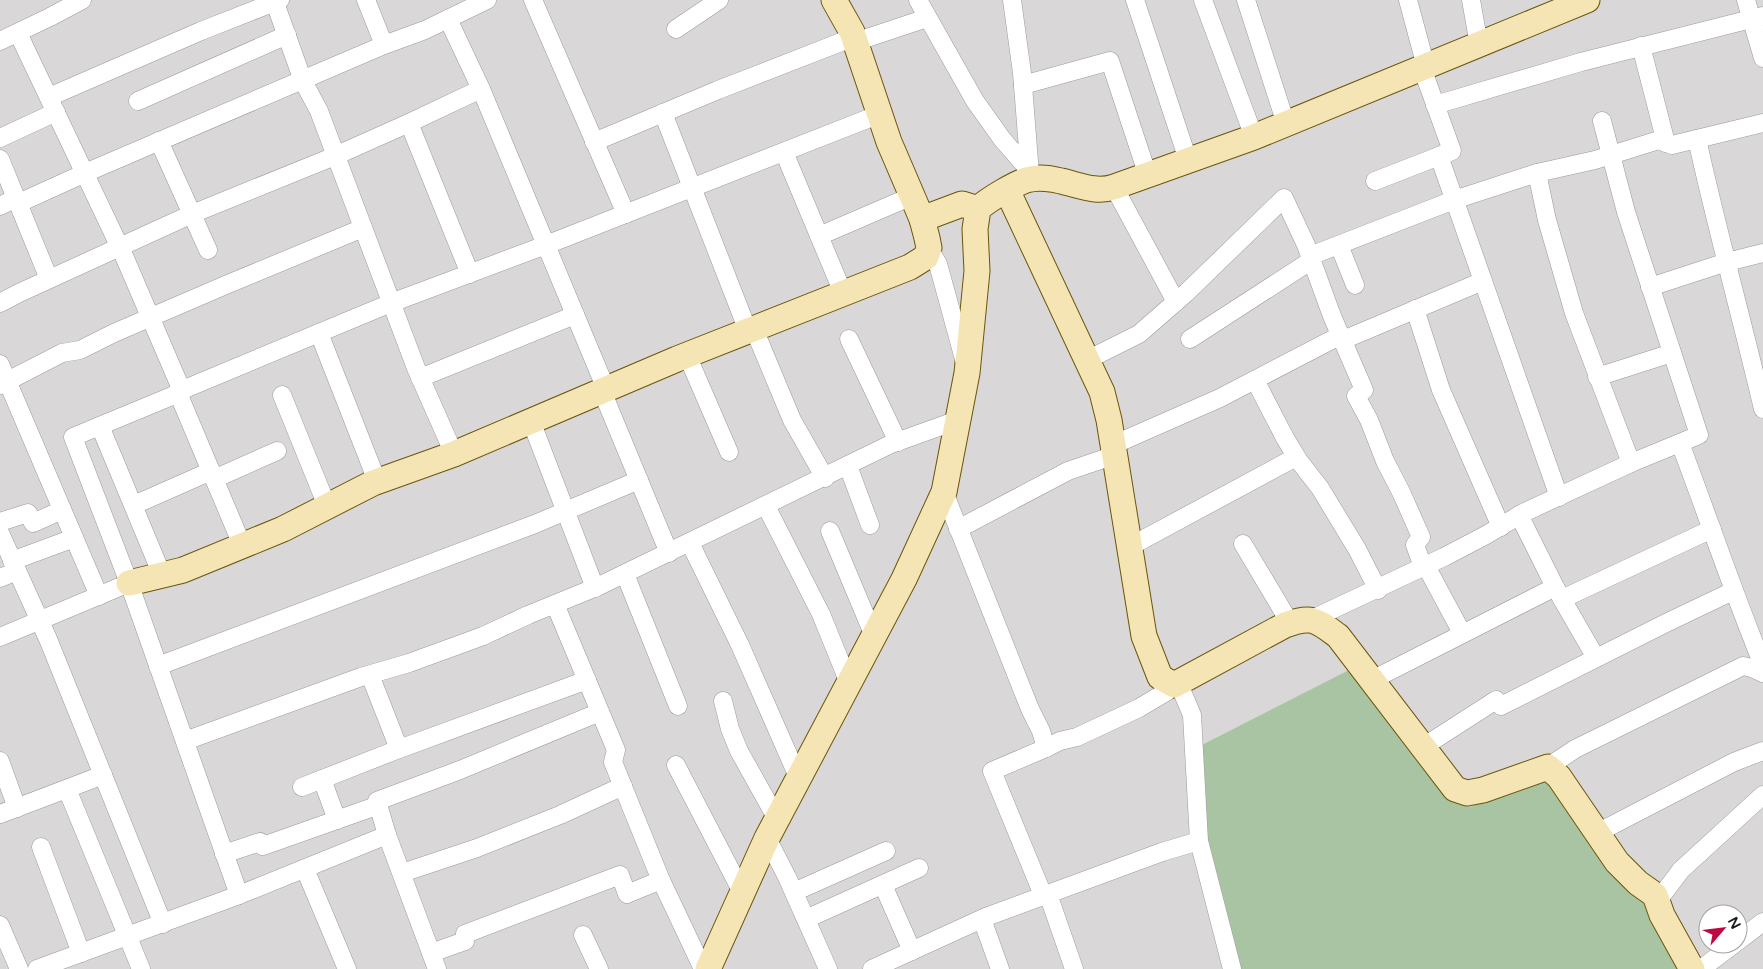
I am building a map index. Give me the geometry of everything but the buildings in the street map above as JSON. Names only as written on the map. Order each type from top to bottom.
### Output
[{"type":"street","points":[[82,0],[5,37],[53,104],[120,248],[242,545]]},
{"type":"street","points":[[366,0],[384,45]]},
{"type":"street","points":[[0,206],[85,173],[384,45],[425,30],[451,11],[487,0]]},
{"type":"street","points":[[533,0],[579,102],[594,142],[626,214]]},
{"type":"street","points":[[676,29],[720,0]]},
{"type":"street","points":[[918,0],[975,101],[1030,174],[1060,180],[1081,187],[1106,190],[1254,137],[1424,68],[1479,45],[1556,6],[1587,0]]},
{"type":"street","points":[[1135,0],[1188,160]]},
{"type":"street","points":[[1203,0],[1254,137]]},
{"type":"street","points":[[1246,0],[1286,124]]},
{"type":"street","points":[[1375,181],[1452,151],[1424,68],[1408,0]]},
{"type":"street","points":[[1471,0],[1479,45]]},
{"type":"street","points":[[1746,0],[1757,18],[1763,58]]},
{"type":"street","points":[[0,138],[53,104],[201,31],[276,1],[303,81],[319,111],[420,378],[454,454]]},
{"type":"street","points":[[838,1],[854,40],[889,142],[922,219],[930,248],[938,264],[967,369]]},
{"type":"street","points":[[1017,1],[1030,174]]},
{"type":"street","points":[[451,11],[575,315],[669,553]]},
{"type":"street","points":[[594,142],[663,113],[854,40],[927,18]]},
{"type":"street","points":[[1435,105],[1581,62],[1757,18]]},
{"type":"street","points":[[138,101],[287,36]]},
{"type":"street","points":[[1641,46],[1666,143]]},
{"type":"street","points":[[1023,85],[1110,61],[1148,176]]},
{"type":"street","points":[[0,304],[49,279],[192,214],[335,156],[482,88]]},
{"type":"street","points":[[663,113],[751,330],[792,420],[825,478]]},
{"type":"street","points":[[239,895],[129,583],[73,437],[391,303],[546,245],[880,114]]},
{"type":"street","points":[[1074,969],[1046,894],[992,771],[1060,741],[1076,737],[1139,708],[1166,692],[1176,683],[1300,622],[1378,590],[1425,567],[1519,515],[1631,463],[1700,435],[1626,212],[1602,121]]},
{"type":"street","points":[[409,123],[470,274]]},
{"type":"street","points":[[1190,338],[1311,258],[1339,244],[1454,200],[1538,173],[1611,155],[1659,140],[1672,145],[1763,123]]},
{"type":"street","points":[[1698,139],[1713,211],[1728,262],[1763,410]]},
{"type":"street","points":[[159,141],[208,250]]},
{"type":"street","points":[[784,152],[843,293]]},
{"type":"street","points":[[1439,156],[1559,497]]},
{"type":"street","points":[[0,159],[49,279]]},
{"type":"street","points":[[1538,173],[1547,220],[1574,313],[1631,463]]},
{"type":"street","points":[[708,969],[772,829],[904,579],[944,492],[967,369],[977,271],[975,229],[978,209],[987,201],[1030,174]]},
{"type":"street","points":[[1114,187],[1176,302]]},
{"type":"street","points":[[1007,190],[1102,392],[1110,420],[1144,636],[1160,677],[1176,683],[1192,715],[1199,841],[1232,969]]},
{"type":"street","points":[[819,236],[912,196]]},
{"type":"street","points":[[1087,360],[1139,334],[1176,302],[1284,198],[1311,258],[1364,390],[1356,396],[1422,537],[1415,545],[1425,567],[1462,633]]},
{"type":"street","points":[[922,219],[962,204],[978,209]]},
{"type":"street","points":[[4,383],[62,353],[80,350],[228,284],[363,228]]},
{"type":"street","points":[[1339,244],[1355,285]]},
{"type":"street","points":[[0,637],[129,583],[183,570],[282,529],[377,481],[454,454],[687,355],[920,262],[926,257],[930,248]]},
{"type":"street","points":[[1650,287],[1763,253]]},
{"type":"street","points":[[958,529],[1068,471],[1342,338],[1483,281]]},
{"type":"street","points":[[1416,309],[1441,390],[1500,527]]},
{"type":"street","points":[[420,378],[575,315]]},
{"type":"street","points":[[319,333],[377,481]]},
{"type":"street","points":[[849,339],[898,442]]},
{"type":"street","points":[[1598,377],[1672,353]]},
{"type":"street","points":[[687,355],[729,452]]},
{"type":"street","points":[[0,364],[4,383],[99,596]]},
{"type":"street","points":[[1255,380],[1296,457],[1320,488],[1357,549],[1378,590]]},
{"type":"street","points":[[282,396],[327,506]]},
{"type":"street","points":[[185,741],[370,674],[409,663],[483,636],[625,574],[898,442],[958,420]]},
{"type":"street","points":[[531,421],[595,588]]},
{"type":"street","points":[[100,426],[162,575]]},
{"type":"street","points":[[1680,443],[1733,591],[1763,665]]},
{"type":"street","points":[[134,505],[277,451]]},
{"type":"street","points":[[1129,547],[1296,457]]},
{"type":"street","points":[[848,466],[870,525]]},
{"type":"street","points":[[158,666],[565,512],[639,480]]},
{"type":"street","points":[[944,492],[1030,709],[1041,730],[1046,748]]},
{"type":"street","points":[[766,506],[821,614],[849,683]]},
{"type":"street","points":[[0,522],[28,513],[33,523],[62,510]]},
{"type":"street","points":[[1519,515],[1558,593],[1596,658]]},
{"type":"street","points":[[1372,680],[1462,633],[1712,529]]},
{"type":"street","points":[[830,531],[874,636]]},
{"type":"street","points":[[0,533],[48,639],[163,924]]},
{"type":"street","points":[[0,578],[15,566],[74,538]]},
{"type":"street","points":[[690,543],[740,645],[798,779]]},
{"type":"street","points":[[1244,544],[1300,622]]},
{"type":"street","points":[[625,574],[678,706]]},
{"type":"street","points":[[1423,746],[1496,700],[1501,706],[1666,622],[1733,591]]},
{"type":"street","points":[[556,604],[616,750],[613,762],[661,880],[703,969]]},
{"type":"street","points":[[1300,622],[1317,621],[1338,636],[1455,789],[1467,793],[1483,790],[1548,767],[1575,749],[1742,666],[1763,673]]},
{"type":"street","points":[[370,674],[399,749]]},
{"type":"street","points":[[302,787],[587,680]]},
{"type":"street","points":[[723,701],[730,729],[772,829],[794,892],[828,969]]},
{"type":"street","points":[[600,712],[460,770],[377,801],[387,835],[434,961],[465,941],[465,934],[620,875],[627,894],[661,880]]},
{"type":"street","points":[[1597,833],[1734,762],[1763,751]]},
{"type":"street","points":[[0,761],[17,808]]},
{"type":"street","points":[[676,765],[742,892]]},
{"type":"street","points":[[1548,767],[1559,777],[1617,862],[1638,883],[1655,895],[1662,915],[1692,969]]},
{"type":"street","points":[[0,814],[103,776]]},
{"type":"street","points":[[322,779],[337,820]]},
{"type":"street","points":[[402,873],[487,844],[560,815],[623,786]]},
{"type":"street","points":[[67,789],[141,969]]},
{"type":"street","points":[[1657,902],[1681,870],[1763,795]]},
{"type":"street","points":[[224,854],[260,842],[263,846],[379,805]]},
{"type":"street","points":[[37,969],[239,895],[387,835]]},
{"type":"street","points":[[872,969],[982,919],[1162,852],[1199,841]]},
{"type":"street","points":[[41,848],[82,954]]},
{"type":"street","points":[[794,892],[886,851]]},
{"type":"street","points":[[806,919],[919,868]]},
{"type":"street","points":[[305,869],[347,969]]},
{"type":"street","points":[[883,885],[912,951]]},
{"type":"street","points":[[982,919],[1000,969]]},
{"type":"street","points":[[1748,933],[1763,922]]},
{"type":"street","points":[[0,925],[19,969]]},
{"type":"street","points":[[584,935],[599,969]]},
{"type":"street","points":[[1701,969],[1721,954]]},
{"type":"shaded area","points":[[0,0],[1763,0],[1763,969],[0,969]]},
{"type":"green space","points":[[1353,668],[1452,796],[1462,805],[1470,807],[1547,778],[1648,903],[1683,969],[1239,969],[1204,833],[1198,747]]}]
